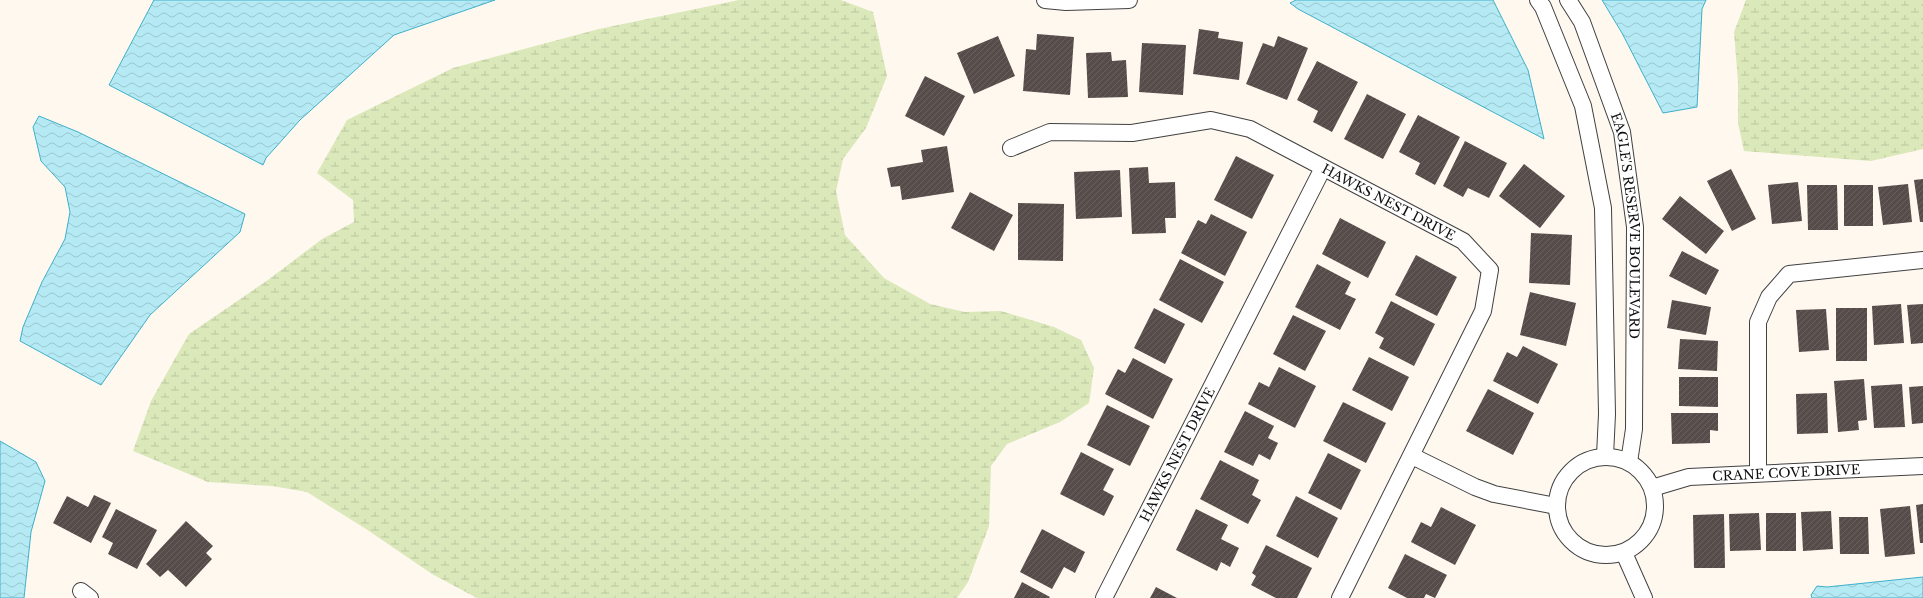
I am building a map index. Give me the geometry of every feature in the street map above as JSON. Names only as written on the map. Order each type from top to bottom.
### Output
[{"type":"street","points":[[1045,0],[1066,2],[1129,0]]},
{"type":"street","name":"EAGLE'S RESERVE BOULEVARD","points":[[1538,0],[1583,106],[1603,208],[1607,414],[1605,456]]},
{"type":"street","name":"EAGLE'S RESERVE BOULEVARD","points":[[1568,0],[1582,22],[1622,132],[1634,220],[1634,429],[1629,462]]},
{"type":"street","points":[[1011,148],[1050,132],[1132,133],[1210,120],[1250,129],[1323,168]]},
{"type":"street","name":"HAWKS NEST DRIVE","points":[[1104,598],[1323,168],[1463,241],[1490,270],[1483,311],[1340,598]]},
{"type":"street","points":[[1758,473],[1758,322],[1769,297],[1789,274],[1923,260]]},
{"type":"street","points":[[1412,456],[1475,487],[1494,494],[1556,506]]},
{"type":"street","points":[[1605,456],[1618,458],[1629,462],[1639,469],[1646,477],[1652,488],[1656,507],[1652,526],[1641,542],[1624,553],[1605,556],[1586,552],[1570,541],[1560,525],[1556,506],[1558,491],[1566,477],[1576,466],[1590,459],[1605,456]]},
{"type":"street","name":"CRANE COVE DRIVE","points":[[1652,488],[1689,477],[1923,466]]},
{"type":"street","points":[[1624,553],[1644,598]]},
{"type":"green space","points":[[739,0],[841,0],[873,12],[887,76],[866,128],[843,159],[836,191],[845,235],[884,278],[930,304],[965,312],[1001,311],[1054,327],[1081,340],[1094,368],[1089,403],[1060,422],[1007,444],[991,466],[989,526],[968,582],[957,598],[477,598],[432,574],[366,529],[307,492],[272,486],[208,482],[133,451],[151,401],[189,334],[268,280],[322,239],[354,222],[353,200],[317,173],[347,120],[453,68],[599,29]]},
{"type":"green space","points":[[1746,0],[1923,0],[1923,149],[1871,161],[1744,151],[1738,123],[1738,81],[1734,32]]},
{"type":"water","points":[[154,0],[495,0],[394,35],[300,120],[266,158],[263,165],[109,85]]},
{"type":"water","points":[[1296,0],[1493,0],[1528,70],[1544,139],[1298,9],[1290,3]]},
{"type":"water","points":[[1602,0],[1706,0],[1702,9],[1697,107],[1663,113],[1622,33]]},
{"type":"water","points":[[39,116],[78,132],[245,214],[240,232],[150,315],[101,385],[20,341],[23,327],[42,282],[65,239],[70,212],[65,187],[41,161],[33,127]]},
{"type":"water","points":[[0,441],[36,462],[45,481],[31,532],[24,598],[0,598]]},
{"type":"water","points":[[1923,577],[1923,598],[1812,598],[1811,595],[1817,586],[1827,587]]},
{"type":"building","points":[[1199,29],[1219,32],[1218,38],[1243,42],[1239,80],[1193,74]]},
{"type":"building","points":[[1037,34],[1074,37],[1070,95],[1023,91],[1026,49],[1036,50]]},
{"type":"building","points":[[998,36],[1015,76],[974,94],[957,53]]},
{"type":"building","points":[[1278,36],[1308,48],[1287,100],[1246,84],[1263,43],[1274,47]]},
{"type":"building","points":[[1142,43],[1186,45],[1183,95],[1139,92]]},
{"type":"building","points":[[1111,52],[1112,61],[1126,60],[1128,97],[1088,98],[1086,53]]},
{"type":"building","points":[[1317,61],[1358,82],[1332,132],[1313,122],[1318,111],[1297,100]]},
{"type":"building","points":[[925,76],[965,96],[944,136],[905,116]]},
{"type":"building","points":[[1367,94],[1406,114],[1383,159],[1344,139]]},
{"type":"building","points":[[1418,115],[1460,137],[1435,185],[1415,174],[1420,163],[1399,152]]},
{"type":"building","points":[[1465,141],[1507,163],[1489,198],[1468,188],[1463,197],[1443,186]]},
{"type":"building","points":[[947,146],[954,192],[902,200],[900,186],[891,187],[887,168],[923,162],[921,150]]},
{"type":"building","points":[[1236,156],[1274,175],[1252,219],[1214,200]]},
{"type":"building","points":[[1524,164],[1565,196],[1540,228],[1499,196]]},
{"type":"building","points":[[1148,167],[1149,183],[1175,182],[1176,218],[1165,218],[1166,233],[1132,234],[1129,168]]},
{"type":"building","points":[[1731,169],[1756,219],[1732,231],[1707,181]]},
{"type":"building","points":[[1120,170],[1122,217],[1076,219],[1074,172]]},
{"type":"building","points":[[1923,179],[1923,222],[1920,222],[1914,180]]},
{"type":"building","points":[[1798,182],[1802,221],[1772,224],[1768,185]]},
{"type":"building","points":[[1908,184],[1912,222],[1883,225],[1878,187]]},
{"type":"building","points":[[1807,185],[1837,185],[1838,230],[1808,230]]},
{"type":"building","points":[[1844,185],[1873,185],[1873,226],[1844,226]]},
{"type":"building","points":[[970,192],[1013,215],[994,251],[951,228]]},
{"type":"building","points":[[1680,196],[1724,231],[1706,254],[1662,219]]},
{"type":"building","points":[[1018,203],[1064,204],[1063,261],[1018,260]]},
{"type":"building","points":[[1211,214],[1247,232],[1225,276],[1181,253],[1198,220],[1206,224]]},
{"type":"building","points":[[1340,218],[1386,242],[1368,278],[1322,254]]},
{"type":"building","points":[[1531,233],[1572,235],[1570,285],[1529,283]]},
{"type":"building","points":[[1682,251],[1719,270],[1706,295],[1669,276]]},
{"type":"building","points":[[1416,255],[1457,277],[1437,316],[1395,295]]},
{"type":"building","points":[[1180,259],[1224,282],[1202,323],[1159,300]]},
{"type":"building","points":[[1317,264],[1351,282],[1345,294],[1356,299],[1340,330],[1295,307]]},
{"type":"building","points":[[1530,292],[1576,303],[1566,346],[1520,335]]},
{"type":"building","points":[[1672,300],[1711,307],[1706,335],[1667,328]]},
{"type":"building","points":[[1391,301],[1435,324],[1414,366],[1379,348],[1384,338],[1375,333]]},
{"type":"building","points":[[1901,304],[1904,343],[1874,345],[1872,306]]},
{"type":"building","points":[[1923,304],[1923,343],[1911,344],[1907,305]]},
{"type":"building","points":[[1154,308],[1185,324],[1165,364],[1134,348]]},
{"type":"building","points":[[1836,308],[1867,308],[1867,361],[1836,361]]},
{"type":"building","points":[[1826,309],[1829,350],[1799,352],[1796,310]]},
{"type":"building","points":[[1293,315],[1326,331],[1305,371],[1273,354]]},
{"type":"building","points":[[1680,339],[1718,341],[1717,371],[1678,369]]},
{"type":"building","points":[[1523,346],[1558,364],[1538,404],[1493,381],[1507,352],[1517,357]]},
{"type":"building","points":[[1369,357],[1409,377],[1392,411],[1352,390]]},
{"type":"building","points":[[1133,358],[1173,379],[1153,419],[1105,394],[1118,369],[1125,373]]},
{"type":"building","points":[[1279,367],[1316,386],[1295,428],[1248,404],[1259,382],[1269,387]]},
{"type":"building","points":[[1679,377],[1718,377],[1718,407],[1679,406]]},
{"type":"building","points":[[1864,379],[1867,420],[1858,421],[1859,430],[1838,432],[1834,381]]},
{"type":"building","points":[[1902,384],[1905,427],[1874,428],[1871,386]]},
{"type":"building","points":[[1923,386],[1923,423],[1912,424],[1909,387]]},
{"type":"building","points":[[1488,389],[1534,413],[1513,455],[1466,431]]},
{"type":"building","points":[[1827,393],[1828,433],[1797,434],[1796,394]]},
{"type":"building","points":[[1343,402],[1386,423],[1366,463],[1323,441]]},
{"type":"building","points":[[1107,405],[1150,426],[1130,466],[1087,445]]},
{"type":"building","points":[[1245,411],[1274,426],[1268,438],[1278,443],[1270,460],[1259,454],[1253,466],[1224,452]]},
{"type":"building","points":[[1671,413],[1718,413],[1718,431],[1710,430],[1710,443],[1672,444]]},
{"type":"building","points":[[1081,452],[1114,469],[1103,490],[1114,496],[1104,516],[1060,494]]},
{"type":"building","points":[[1328,453],[1361,470],[1341,510],[1308,493]]},
{"type":"building","points":[[1220,460],[1259,480],[1252,495],[1261,500],[1248,524],[1200,499]]},
{"type":"building","points":[[94,495],[111,503],[91,543],[53,523],[67,496],[88,507]]},
{"type":"building","points":[[1296,496],[1338,518],[1318,558],[1276,536]]},
{"type":"building","points":[[1923,504],[1923,543],[1920,543],[1916,505]]},
{"type":"building","points":[[1910,506],[1915,554],[1885,557],[1880,509]]},
{"type":"building","points":[[1441,507],[1476,525],[1455,565],[1411,542],[1421,522],[1431,527]]},
{"type":"building","points":[[116,509],[157,530],[137,569],[108,554],[113,543],[102,537]]},
{"type":"building","points":[[1196,509],[1228,525],[1221,539],[1239,548],[1230,567],[1221,562],[1217,571],[1176,550]]},
{"type":"building","points":[[1831,511],[1833,549],[1803,551],[1801,512]]},
{"type":"building","points":[[1759,513],[1761,550],[1730,551],[1729,514]]},
{"type":"building","points":[[1766,513],[1796,513],[1796,551],[1766,551]]},
{"type":"building","points":[[1724,514],[1725,568],[1694,568],[1693,515]]},
{"type":"building","points":[[1839,517],[1868,517],[1869,554],[1840,554]]},
{"type":"building","points":[[186,521],[213,546],[206,553],[212,559],[186,587],[168,570],[160,577],[146,564]]},
{"type":"building","points":[[1042,529],[1085,552],[1075,573],[1064,567],[1052,589],[1020,572]]},
{"type":"building","points":[[1266,545],[1312,568],[1297,598],[1276,598],[1251,585],[1256,576],[1252,573]]},
{"type":"building","points":[[1405,554],[1447,575],[1435,598],[1426,594],[1424,598],[1407,598],[1388,588]]},
{"type":"building","points":[[1022,582],[1050,597],[1014,598]]},
{"type":"building","points":[[1156,587],[1177,598],[1150,598]]}]
